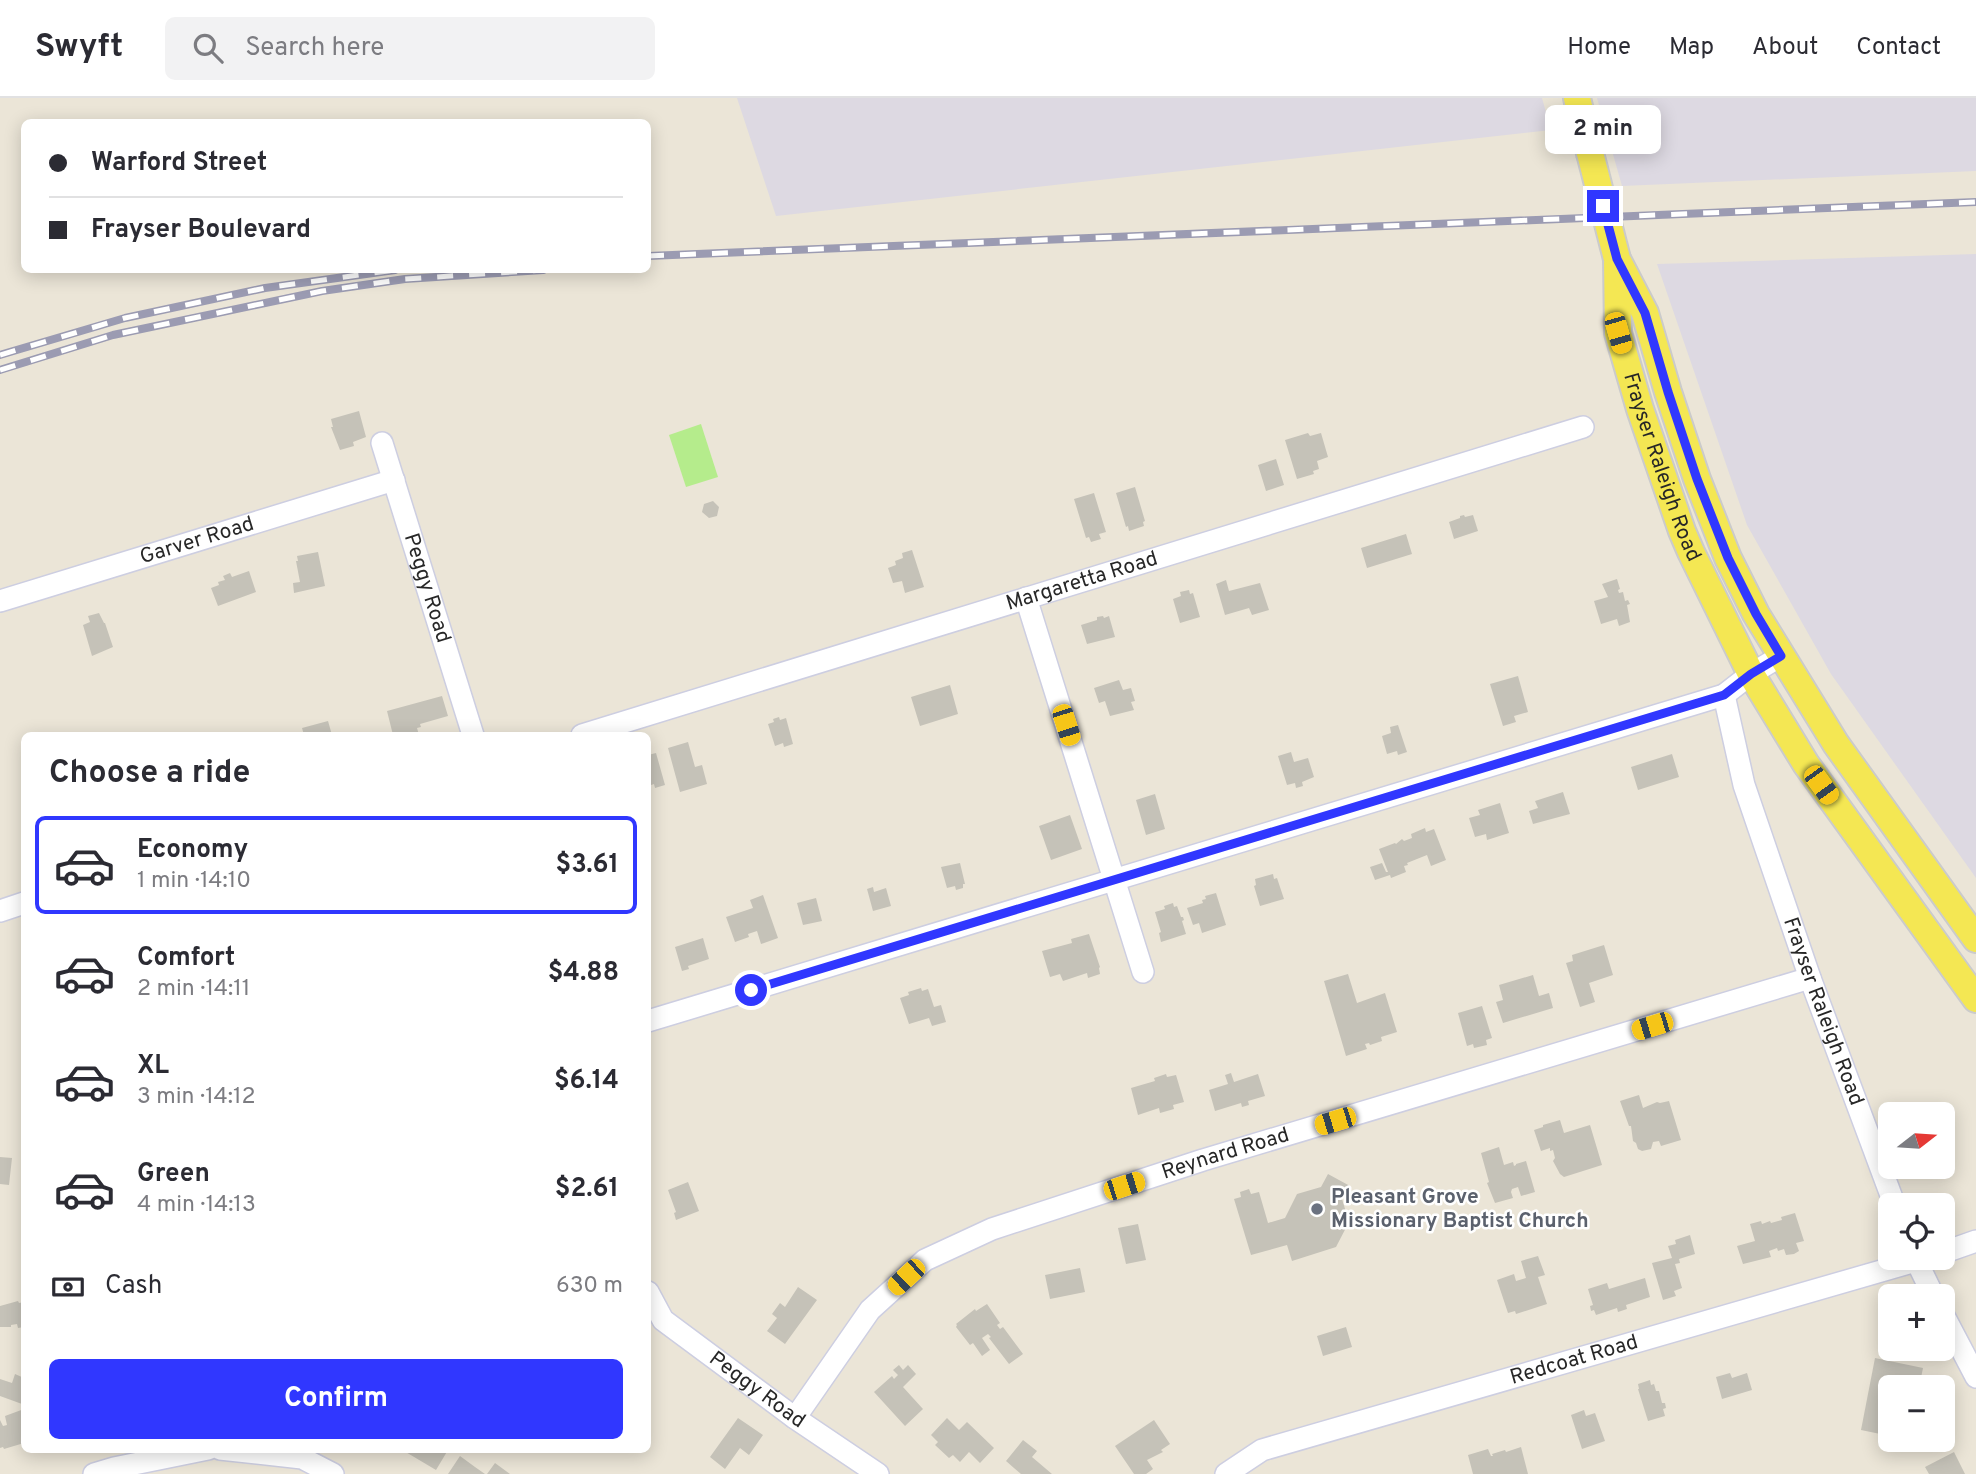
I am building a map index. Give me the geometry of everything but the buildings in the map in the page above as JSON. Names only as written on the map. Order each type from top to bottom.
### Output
[{"type":"main road","points":[[1577,98],[1617,259]]},
{"type":"main road","name":"Frayser Raleigh Road","points":[[1617,259],[1645,313],[1693,467],[1728,558],[1756,614],[1836,744],[1976,939]]},
{"type":"main road","name":"Frayser Raleigh Road","points":[[1617,259],[1618,333],[1640,409],[1685,538],[1751,674],[1806,764],[1976,999]]},
{"type":"street","name":"Margaretta Road","points":[[592,732],[1583,427]]},
{"type":"street","name":"Peggy Road","points":[[382,443],[472,732]]},
{"type":"street","name":"Garver Road","points":[[0,601],[394,480]]},
{"type":"street","points":[[1026,598],[1143,972]]},
{"type":"street","points":[[651,1020],[1724,695],[1781,656]]},
{"type":"street","name":"Frayser Raleigh Road","points":[[1724,695],[1744,785],[1810,978],[1890,1193]]},
{"type":"street","points":[[0,911],[21,904]]},
{"type":"street","name":"Reynard Road","points":[[795,1418],[870,1310],[925,1260],[992,1228],[1203,1160],[1810,978]]},
{"type":"street","points":[[1955,1248],[1976,1241]]},
{"type":"street","name":"Redcoat Road","points":[[1226,1474],[1262,1451],[1881,1270]]},
{"type":"street","name":"Peggy Road","points":[[651,1298],[663,1320],[795,1418],[878,1474]]},
{"type":"street","points":[[1955,1337],[1976,1377]]},
{"type":"street","points":[[94,1474],[188,1453]]},
{"type":"street","points":[[256,1453],[302,1458],[334,1474]]},
{"type":"shaded area","points":[[737,98],[1542,98],[1551,130],[776,216]]},
{"type":"shaded area","points":[[1597,98],[1976,98],[1976,171],[1622,186]]},
{"type":"shaded area","points":[[1976,254],[1976,878],[1831,674],[1747,525],[1657,264]]},
{"type":"green space","points":[[701,424],[718,477],[686,487],[669,435]]},
{"type":"railway","points":[[651,256],[1976,202]]},
{"type":"railway","points":[[0,355],[125,318],[265,288],[373,273]]},
{"type":"railway","points":[[0,370],[113,335],[322,291],[405,279],[497,273]]},
{"type":"place","name":"Pleasant Grove Missionary Baptist Church","points":[[1317,1209]]},
{"type":"route","points":[[751,990],[1724,695],[1781,656],[1728,558],[1697,479],[1645,313],[1617,259],[1603,206]]}]
